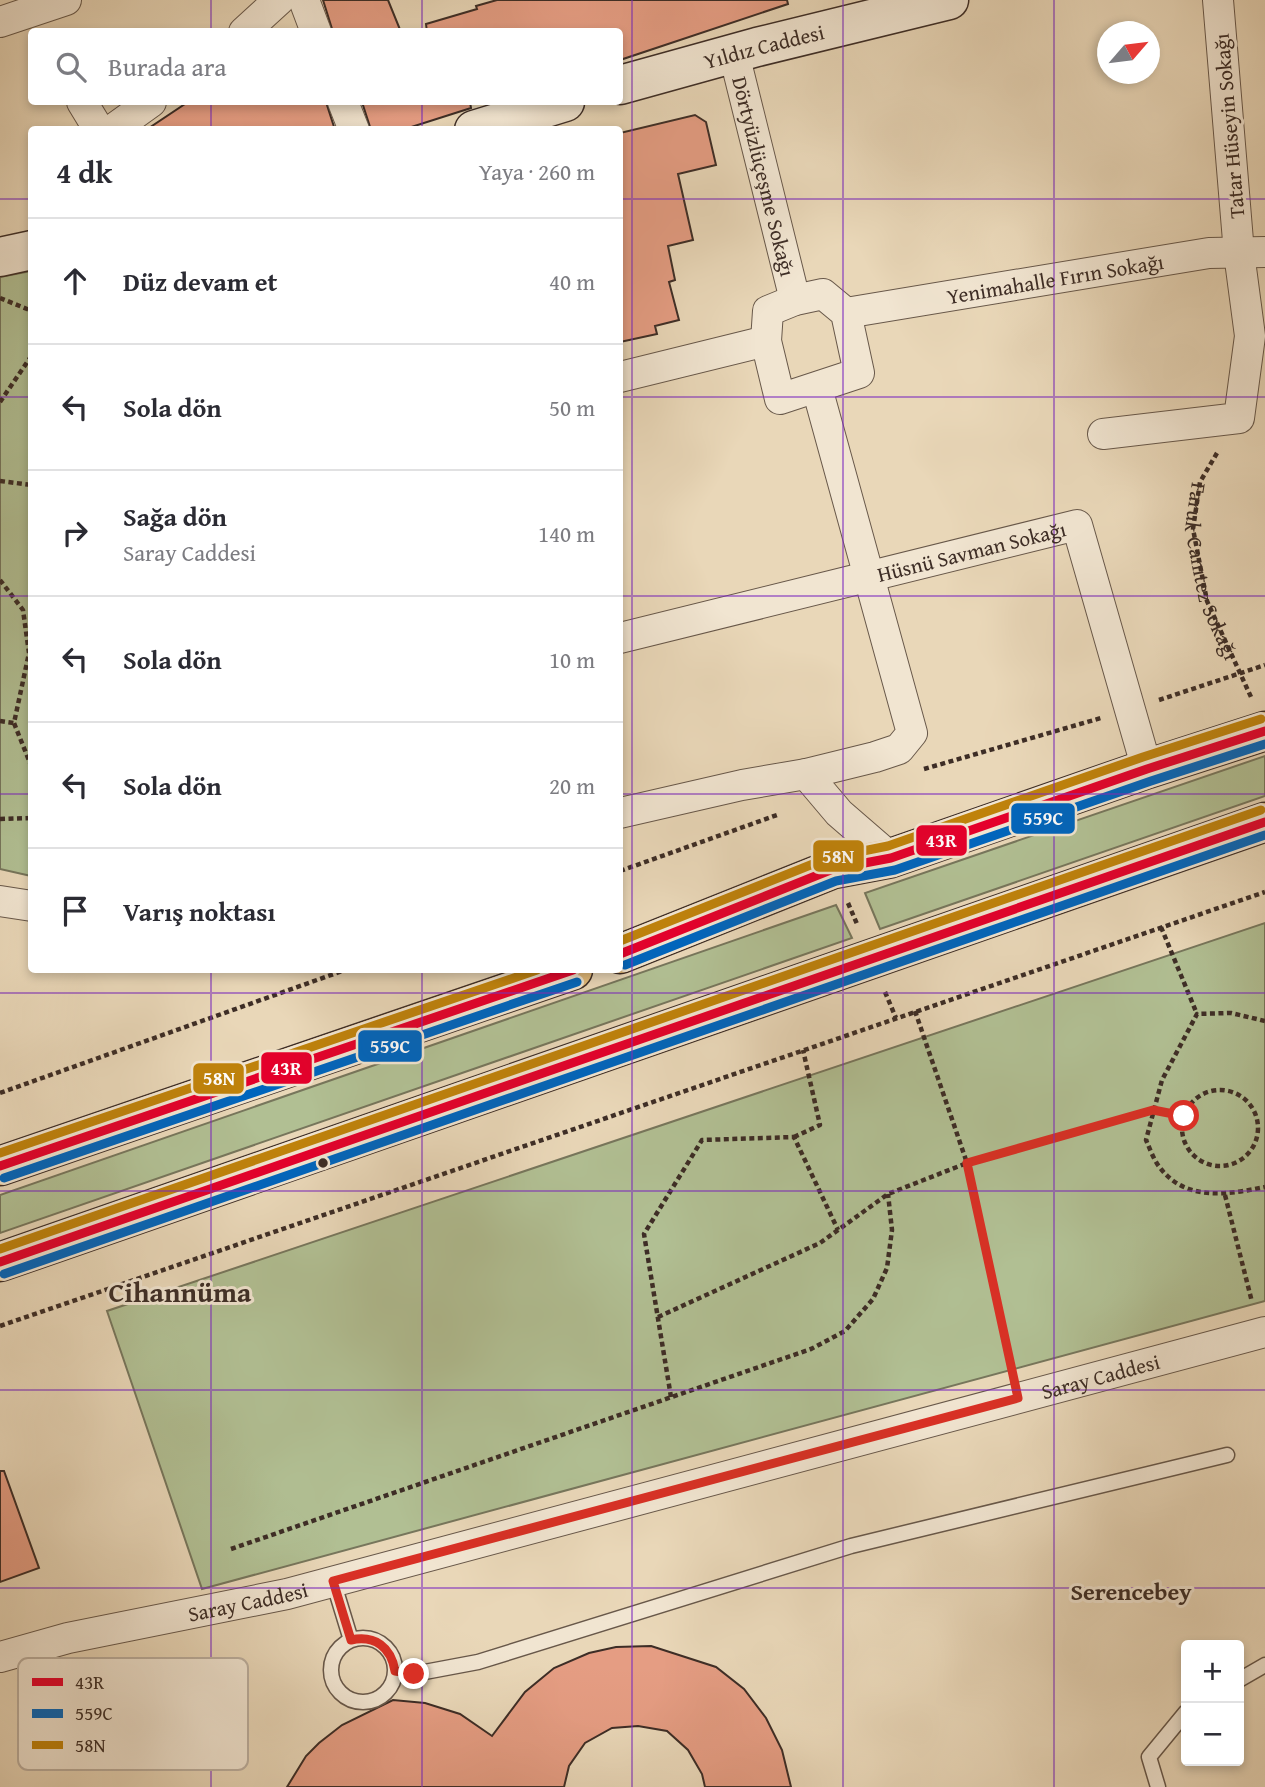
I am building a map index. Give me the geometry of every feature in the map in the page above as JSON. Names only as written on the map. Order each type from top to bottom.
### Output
[{"type":"main road","points":[[623,953],[833,869],[891,858],[1147,769],[1260,718]]},
{"type":"main road","points":[[0,1262],[1265,822]]},
{"type":"main road","points":[[0,1166],[564,973]]},
{"type":"street","points":[[22,17],[66,0]]},
{"type":"street","points":[[248,28],[279,0]]},
{"type":"street","points":[[304,0],[314,28]]},
{"type":"street","name":"Yıldız Caddesi","points":[[623,84],[948,0]]},
{"type":"street","name":"Tatar Hüseyin Sokağı","points":[[1219,0],[1252,252]]},
{"type":"street","name":"Dörtyüzlüçeşme Sokağı","points":[[734,54],[795,300]]},
{"type":"street","points":[[84,105],[97,126]]},
{"type":"street","points":[[117,126],[146,105]]},
{"type":"street","points":[[344,105],[352,126]]},
{"type":"street","points":[[487,126],[555,105]]},
{"type":"street","points":[[0,257],[28,251]]},
{"type":"street","points":[[1103,434],[1239,418],[1250,336],[1252,252]]},
{"type":"street","name":"Yenimahalle Fırın Sokağı","points":[[846,313],[1209,253],[1252,252]]},
{"type":"street","name":"Dörtyüzlüçeşme Sokağı","points":[[823,295],[846,313],[859,373],[780,399],[765,341],[768,311],[795,300],[823,295]]},
{"type":"street","points":[[623,376],[765,341]]},
{"type":"street","points":[[623,812],[742,785],[806,774],[899,749],[912,733],[817,388]]},
{"type":"street","name":"Hüsnü Savman Sokağı","points":[[623,637],[1077,524],[1147,769]]},
{"type":"street","points":[[806,774],[839,813],[891,858]]},
{"type":"street","points":[[0,901],[28,904]]},
{"type":"street","name":"Saray Caddesi","points":[[0,1657],[68,1638],[288,1594],[1262,1333]]},
{"type":"lane","points":[[395,1671],[414,1674],[478,1661],[851,1546],[1227,1455]]},
{"type":"lane","points":[[333,1581],[351,1640]]},
{"type":"lane","points":[[371,1639],[389,1651],[395,1671],[388,1691],[380,1698],[359,1703],[348,1700],[334,1684],[331,1663],[342,1645],[351,1640],[371,1639]]},
{"type":"lane","points":[[1244,1677],[1265,1665]]},
{"type":"lane","points":[[1158,1787],[1149,1757],[1181,1718]]},
{"type":"path","points":[[0,298],[28,309]]},
{"type":"path","points":[[0,402],[28,361]]},
{"type":"path","name":"Faruk Canıtez Sokağı","points":[[1239,418],[1200,482],[1193,529],[1207,601],[1260,718]]},
{"type":"path","points":[[0,481],[28,484]]},
{"type":"path","points":[[0,580],[23,610],[28,646]]},
{"type":"path","points":[[28,658],[14,723],[28,758]]},
{"type":"path","points":[[916,772],[1131,710],[1265,665]]},
{"type":"path","points":[[0,721],[14,723]]},
{"type":"path","points":[[623,870],[780,814]]},
{"type":"path","points":[[0,819],[28,818]]},
{"type":"path","points":[[0,1326],[1265,892]]},
{"type":"path","points":[[846,899],[861,935]]},
{"type":"path","points":[[1161,927],[1197,1014]]},
{"type":"path","points":[[0,1093],[337,973]]},
{"type":"path","points":[[883,988],[896,1018]]},
{"type":"path","points":[[915,1011],[967,1163],[1018,1398]]},
{"type":"path","points":[[1197,1014],[1231,1013],[1265,1021]]},
{"type":"path","points":[[1197,1014],[1162,1080],[1146,1140],[1161,1170],[1187,1189],[1225,1195],[1265,1187]]},
{"type":"path","points":[[671,1397],[644,1234],[702,1140],[794,1138],[820,1125],[803,1050]]},
{"type":"path","points":[[1212,1090],[1225,1090],[1247,1101],[1254,1111],[1258,1123],[1257,1136],[1244,1158],[1233,1164],[1208,1164],[1196,1158],[1188,1149],[1182,1137],[1183,1118],[1191,1102],[1201,1094],[1212,1090]]},
{"type":"path","points":[[658,1317],[820,1243],[888,1194],[967,1163],[1153,1110],[1183,1118]]},
{"type":"path","points":[[794,1138],[838,1230]]},
{"type":"path","points":[[231,1549],[811,1349],[845,1331],[873,1299],[887,1268],[892,1230],[888,1194]]},
{"type":"path","points":[[1225,1195],[1262,1333]]},
{"type":"green space","points":[[28,272],[28,875],[0,869],[0,277]]},
{"type":"green space","points":[[1265,756],[1265,796],[880,929],[865,893]]},
{"type":"green space","points":[[836,905],[852,938],[0,1233],[0,1195]]},
{"type":"green space","points":[[1265,923],[1265,1301],[202,1589],[107,1311]]},
{"type":"building","points":[[323,0],[388,0],[399,28],[332,28]]},
{"type":"building","points":[[497,0],[787,0],[788,4],[623,59],[623,28],[426,28],[426,24],[477,9],[476,6]]},
{"type":"building","points":[[184,105],[327,105],[334,126],[152,126]]},
{"type":"building","points":[[363,105],[470,105],[471,108],[415,126],[370,126]]},
{"type":"building","points":[[695,115],[706,122],[716,165],[678,174],[693,240],[668,246],[675,280],[669,282],[679,320],[655,326],[657,334],[623,341],[623,132]]},
{"type":"building","points":[[0,1471],[4,1471],[39,1568],[0,1582]]},
{"type":"building","points":[[651,1646],[716,1667],[744,1689],[766,1718],[782,1750],[791,1787],[705,1787],[702,1774],[688,1750],[667,1731],[638,1726],[612,1728],[585,1743],[569,1766],[564,1787],[287,1787],[306,1756],[319,1743],[342,1725],[393,1700],[425,1703],[460,1714],[492,1736],[525,1692],[554,1668],[589,1653],[616,1647]]},
{"type":"transit line","name":"58N","points":[[623,940],[828,858],[888,846],[1261,719]]},
{"type":"transit line","name":"43R","points":[[623,953],[833,869],[891,858],[1265,731]]},
{"type":"transit line","name":"559C","points":[[625,965],[836,881],[895,870],[1265,744]]},
{"type":"transit line","name":"58N","points":[[0,1249],[1261,810]]},
{"type":"transit line","name":"43R","points":[[0,1262],[1265,822]]},
{"type":"transit line","name":"559C","points":[[4,1274],[1265,835]]},
{"type":"transit line","name":"58N","points":[[0,1153],[528,973]]},
{"type":"transit line","name":"43R","points":[[0,1166],[564,973]]},
{"type":"transit line","name":"559C","points":[[4,1178],[577,982]]},
{"type":"district","name":"Cihannüma","points":[[180,1291]]},
{"type":"district","name":"Serencebey","points":[[1131,1591]]},
{"type":"route","points":[[414,1674],[395,1671],[389,1651],[381,1644],[371,1639],[351,1640],[333,1581],[1018,1398],[967,1163],[1153,1110],[1183,1118],[1184,1116]]}]
